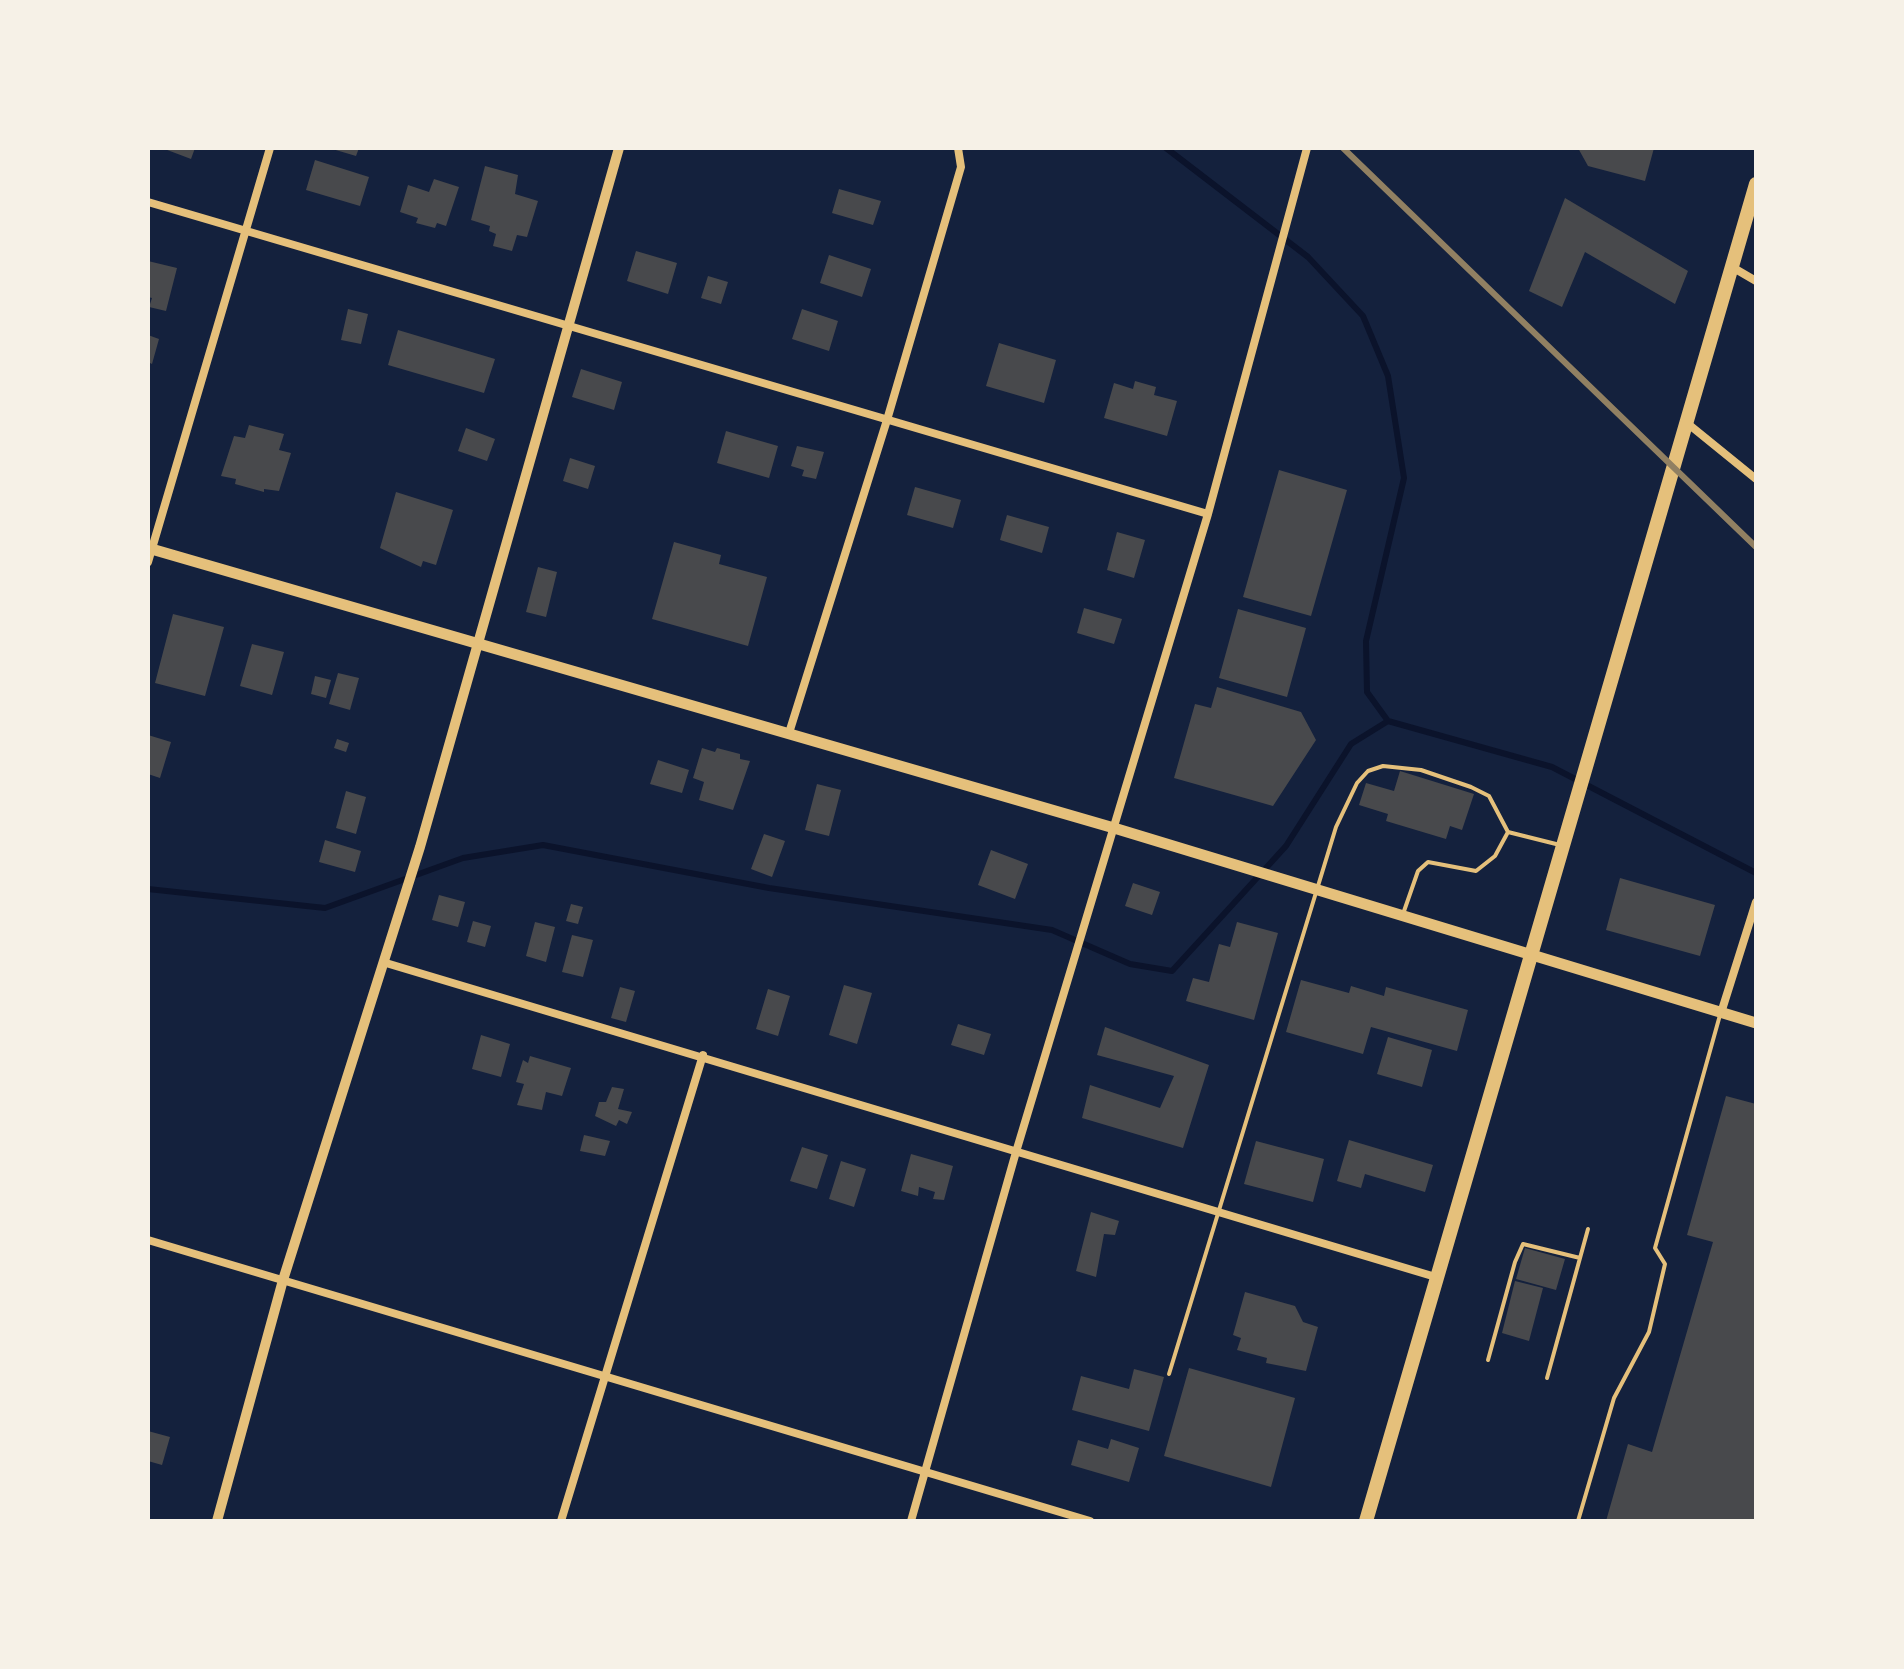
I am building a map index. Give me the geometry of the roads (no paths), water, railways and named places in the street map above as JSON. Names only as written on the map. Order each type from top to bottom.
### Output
[{"type":"highway","points":[[1366,1521],[1756,184]]},
{"type":"main road","points":[[150,548],[1114,828],[1756,1023]]},
{"type":"street","points":[[148,562],[270,148]]},
{"type":"street","points":[[217,1521],[283,1280],[386,963],[420,847],[619,148]]},
{"type":"street","points":[[789,733],[887,420],[961,167],[958,148]]},
{"type":"street","points":[[911,1521],[1016,1152],[1208,514],[1307,148]]},
{"type":"street","points":[[148,202],[1208,514]]},
{"type":"street","points":[[1732,267],[1756,281]]},
{"type":"street","points":[[1687,423],[1756,479]]},
{"type":"street","points":[[1721,1013],[1755,903]]},
{"type":"street","points":[[386,963],[703,1055],[1439,1278]]},
{"type":"street","points":[[561,1521],[703,1055]]},
{"type":"street","points":[[148,1240],[1090,1521]]},
{"type":"lane","points":[[1169,1374],[1192,1305],[1216,1211],[1336,827],[1357,783],[1368,771],[1383,766],[1421,770],[1489,796],[1508,832],[1564,845]]},
{"type":"lane","points":[[1402,916],[1418,871],[1428,862],[1476,871],[1495,856],[1508,832]]},
{"type":"lane","points":[[1578,1521],[1614,1398],[1649,1332],[1665,1264],[1655,1248],[1721,1013]]},
{"type":"lane","points":[[1547,1378],[1588,1229]]},
{"type":"lane","points":[[1488,1360],[1515,1262],[1523,1244],[1580,1258]]},
{"type":"waterway","points":[[1166,148],[1308,257],[1363,316],[1388,376],[1404,478],[1366,641],[1367,692],[1388,721],[1552,767],[1756,873]]},
{"type":"waterway","points":[[148,889],[325,908],[463,858],[543,845],[769,888],[1052,930],[1130,964],[1172,971],[1286,846],[1351,744],[1388,721]]},
{"type":"railway","points":[[1343,148],[1756,547]]}]
